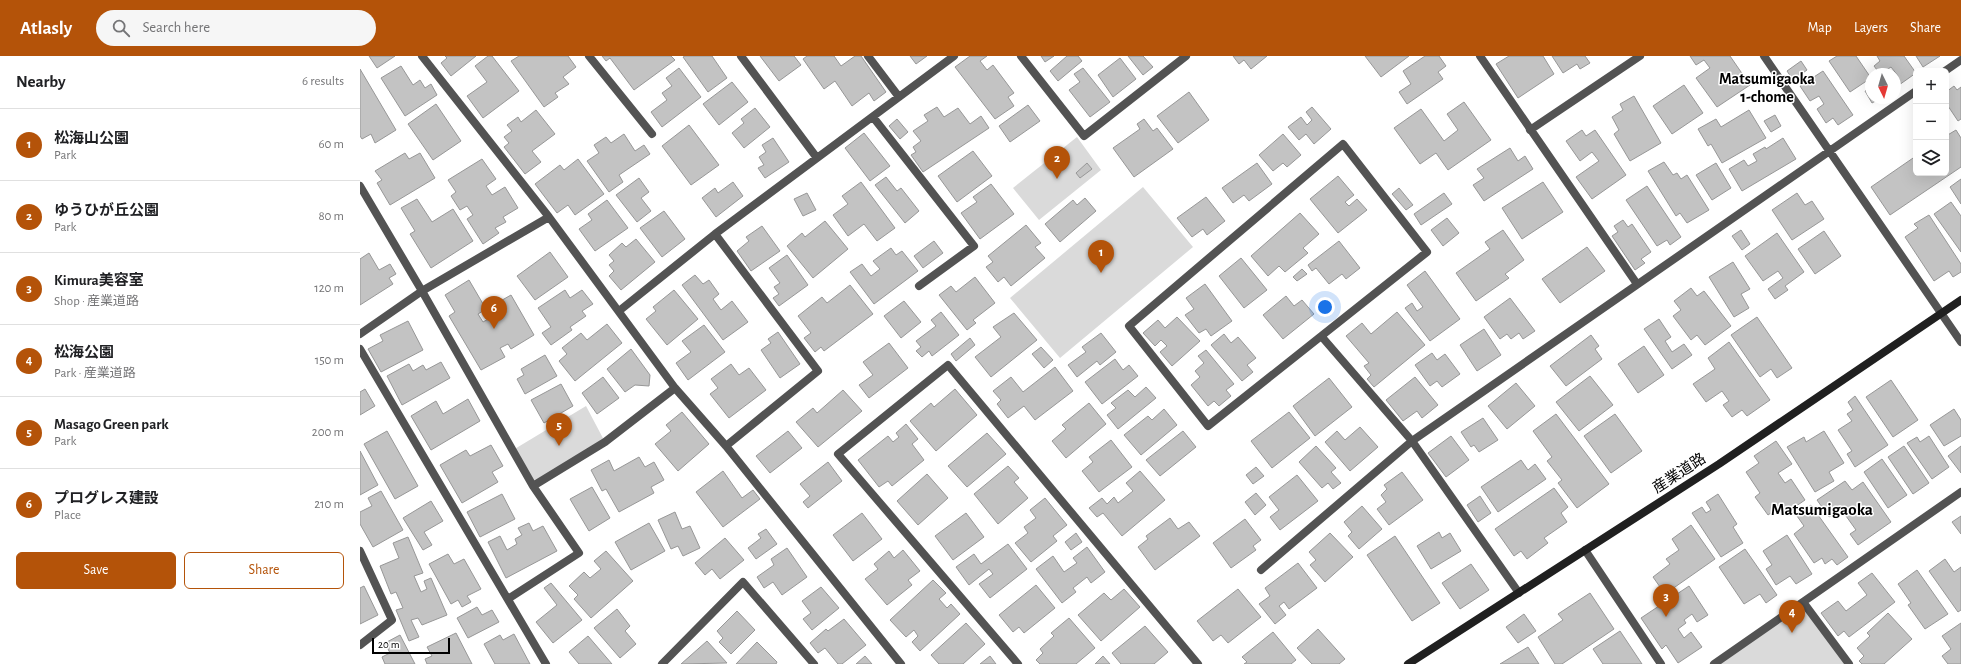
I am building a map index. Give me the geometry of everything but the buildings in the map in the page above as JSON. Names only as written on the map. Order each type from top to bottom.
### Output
[{"type":"street","points":[[422,56],[549,217],[676,388],[726,446],[901,664]]},
{"type":"street","points":[[589,56],[652,134]]},
{"type":"street","points":[[741,56],[817,158]]},
{"type":"street","points":[[868,56],[899,97]]},
{"type":"street","points":[[619,311],[716,234],[954,56]]},
{"type":"street","points":[[1021,56],[1084,136],[1186,56]]},
{"type":"street","points":[[1480,56],[1637,284]]},
{"type":"street","points":[[1530,130],[1640,56]]},
{"type":"street","points":[[1764,56],[1961,342]]},
{"type":"street","points":[[1949,68],[1961,60]]},
{"type":"street","points":[[1261,570],[1412,442],[1913,93]]},
{"type":"street","points":[[873,117],[974,246],[919,286]]},
{"type":"street","points":[[1343,144],[1427,252],[1322,337],[1208,426],[1129,326],[1343,144]]},
{"type":"street","points":[[360,186],[422,291],[533,486],[580,553],[508,599]]},
{"type":"street","points":[[360,334],[422,291],[549,217]]},
{"type":"street","points":[[716,234],[818,371],[726,446]]},
{"type":"street","name":"産業道路","points":[[1408,664],[1719,464],[1943,314],[1961,300]]},
{"type":"street","points":[[1322,337],[1412,442],[1519,593]]},
{"type":"street","points":[[360,349],[546,664]]},
{"type":"street","points":[[1018,664],[838,454],[948,365],[1198,664]]},
{"type":"street","points":[[533,486],[605,442],[676,388]]},
{"type":"street","points":[[1714,664],[1961,492]]},
{"type":"street","points":[[1585,550],[1661,664]]},
{"type":"street","points":[[360,551],[392,620],[360,645]]},
{"type":"street","points":[[662,664],[743,582],[814,664]]},
{"type":"street","points":[[1803,602],[1849,664]]},
{"type":"shaded area","points":[[1077,137],[1101,170],[1039,220],[1013,188]]},
{"type":"shaded area","points":[[1143,187],[1193,247],[1060,358],[1010,298]]},
{"type":"shaded area","points":[[586,406],[605,442],[533,486],[513,450]]},
{"type":"shaded area","points":[[1803,602],[1849,664],[1714,664]]},
{"type":"place","name":"ゆうひが丘公園","points":[[1057,179]]},
{"type":"place","name":"松海山公園","points":[[1101,273]]},
{"type":"place","name":"プログレス建設","points":[[494,329]]},
{"type":"place","name":"Masago Green park","points":[[559,446]]},
{"type":"place","name":"Kimura美容室","points":[[1666,617]]},
{"type":"place","name":"松海公園","points":[[1792,633]]},
{"type":"district","name":"Matsumigaoka 1-chome","points":[[1767,87]]},
{"type":"district","name":"Matsumigaoka","points":[[1822,509]]}]
